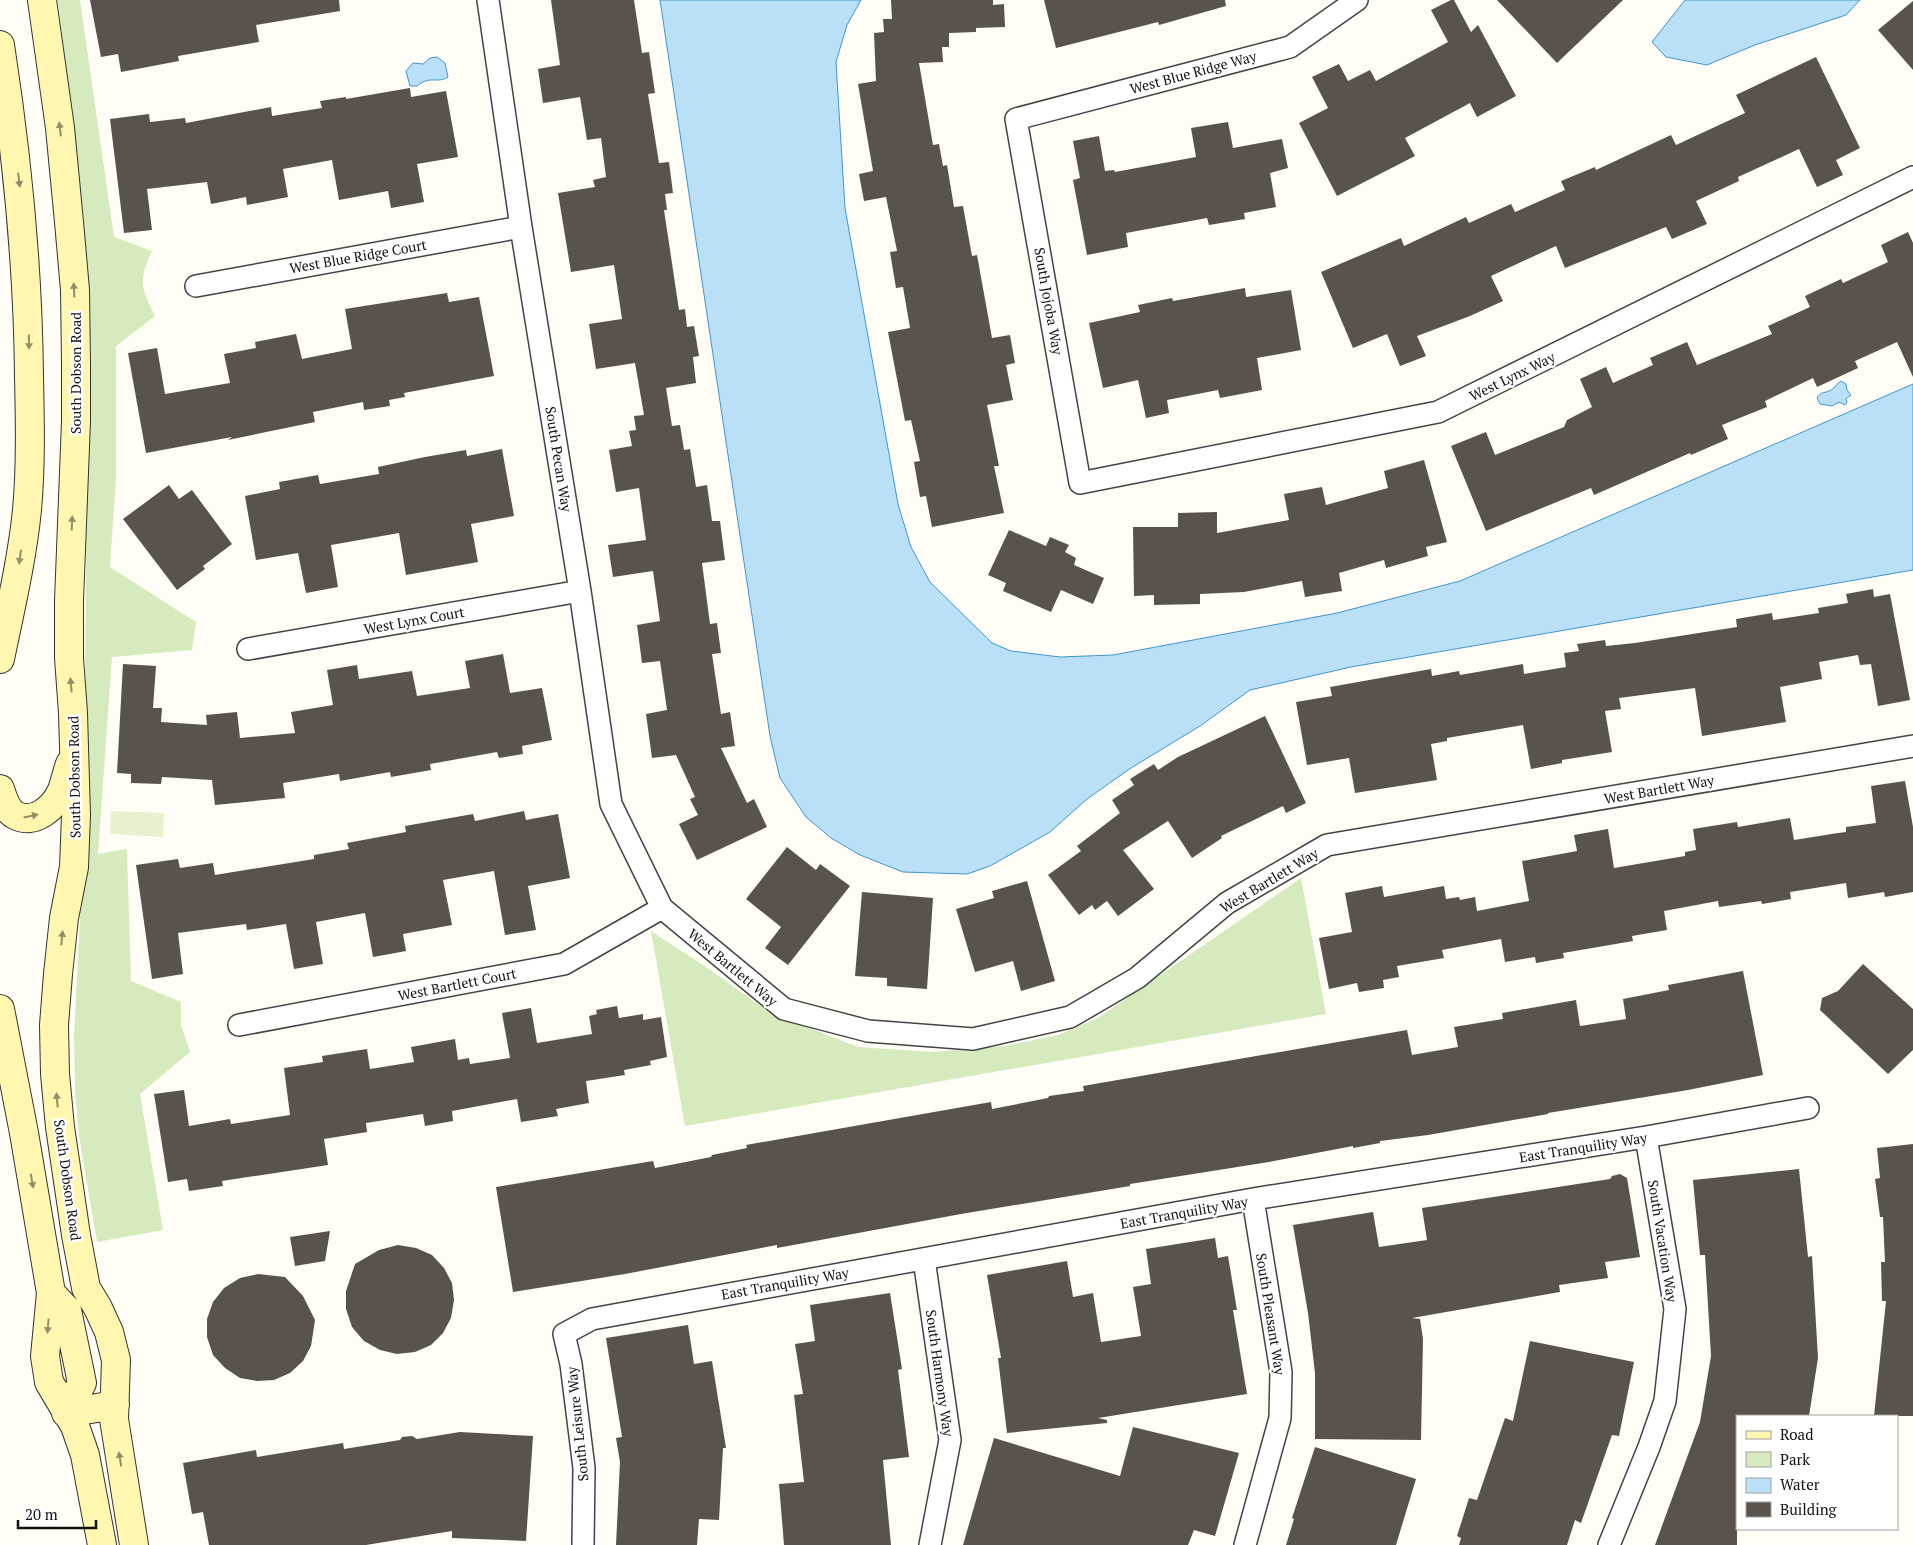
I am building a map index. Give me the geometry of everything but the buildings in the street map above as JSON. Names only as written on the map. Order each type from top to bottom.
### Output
[{"type":"street","name":"South Dobson Road","points":[[42,0],[60,128],[75,290],[76,421],[69,639],[76,815],[74,867],[64,918],[58,974],[54,1025],[55,1074],[61,1137],[86,1288],[109,1332],[116,1360],[114,1419],[133,1540]]},
{"type":"street","name":"South Pecan Way","points":[[488,0],[521,227],[580,591],[611,804],[662,908]]},
{"type":"street","name":"West Blue Ridge Way","points":[[1016,119],[1290,47],[1357,0]]},
{"type":"street","points":[[0,45],[20,196],[26,268],[30,430],[27,509],[17,577],[0,659]]},
{"type":"street","name":"South Jojoba Way","points":[[1016,119],[1080,483]]},
{"type":"street","name":"West Lynx Way","points":[[1080,483],[1438,412],[1913,177]]},
{"type":"street","name":"West Blue Ridge Court","points":[[196,286],[521,227]]},
{"type":"street","name":"West Lynx Court","points":[[248,649],[580,591]]},
{"type":"street","name":"West Bartlett Way","points":[[662,908],[784,1009],[868,1030],[973,1040],[1070,1017],[1137,978],[1226,903],[1327,845],[1913,746]]},
{"type":"street","points":[[0,789],[5,805],[14,815],[24,818],[36,817],[51,808],[62,791],[73,751]]},
{"type":"street","name":"West Bartlett Court","points":[[238,1025],[564,964],[662,908]]},
{"type":"street","points":[[0,1009],[24,1133],[51,1293],[45,1356],[49,1382],[74,1426],[85,1455],[101,1543],[133,1540]]},
{"type":"street","name":"East Tranquility Way","points":[[564,1334],[592,1319],[1253,1199],[1646,1137],[1808,1108]]},
{"type":"street","name":"South Vacation Way","points":[[1610,1545],[1650,1447],[1665,1401],[1675,1309],[1646,1137]]},
{"type":"street","name":"South Pleasant Way","points":[[1246,1545],[1280,1418],[1281,1372],[1253,1199]]},
{"type":"street","name":"South Harmony Way","points":[[924,1259],[950,1440],[930,1545]]},
{"type":"street","points":[[51,1293],[86,1288]]},
{"type":"street","name":"South Leisure Way","points":[[564,1334],[571,1364],[584,1468],[584,1545]]},
{"type":"street","points":[[66,1413],[115,1405]]},
{"type":"green space","points":[[58,0],[80,0],[114,237],[152,251],[145,270],[143,284],[144,291],[155,316],[116,346],[116,479],[110,567],[196,622],[192,650],[112,657],[98,854],[127,849],[131,981],[181,1002],[181,1025],[190,1052],[140,1094],[163,1230],[97,1242],[79,1136],[75,1091],[74,1036],[84,841],[87,438],[84,219]]},
{"type":"green space","points":[[111,811],[164,813],[163,837],[110,834]]},
{"type":"green space","points":[[1301,878],[1326,1014],[685,1126],[651,931],[769,1012],[858,1047],[934,1052],[1004,1046],[1058,1035],[1098,1018]]},
{"type":"water","points":[[660,0],[861,0],[847,25],[836,62],[845,208],[898,504],[911,547],[930,582],[992,643],[1011,651],[1060,657],[1113,655],[1337,613],[1460,581],[1913,384],[1913,570],[1351,667],[1250,690],[1200,726],[1131,768],[1087,799],[1050,832],[990,866],[967,874],[903,872],[860,855],[831,838],[806,817],[780,778],[770,736]]},
{"type":"water","points":[[1685,0],[1860,0],[1846,15],[1755,45],[1707,65],[1666,57],[1652,42]]},
{"type":"water","points":[[437,57],[445,63],[448,77],[440,80],[426,81],[417,86],[410,86],[406,71],[413,63],[423,64],[430,58]]},
{"type":"water","points":[[1841,381],[1846,384],[1847,390],[1851,395],[1846,399],[1845,405],[1839,402],[1832,406],[1820,404],[1817,398]]}]
